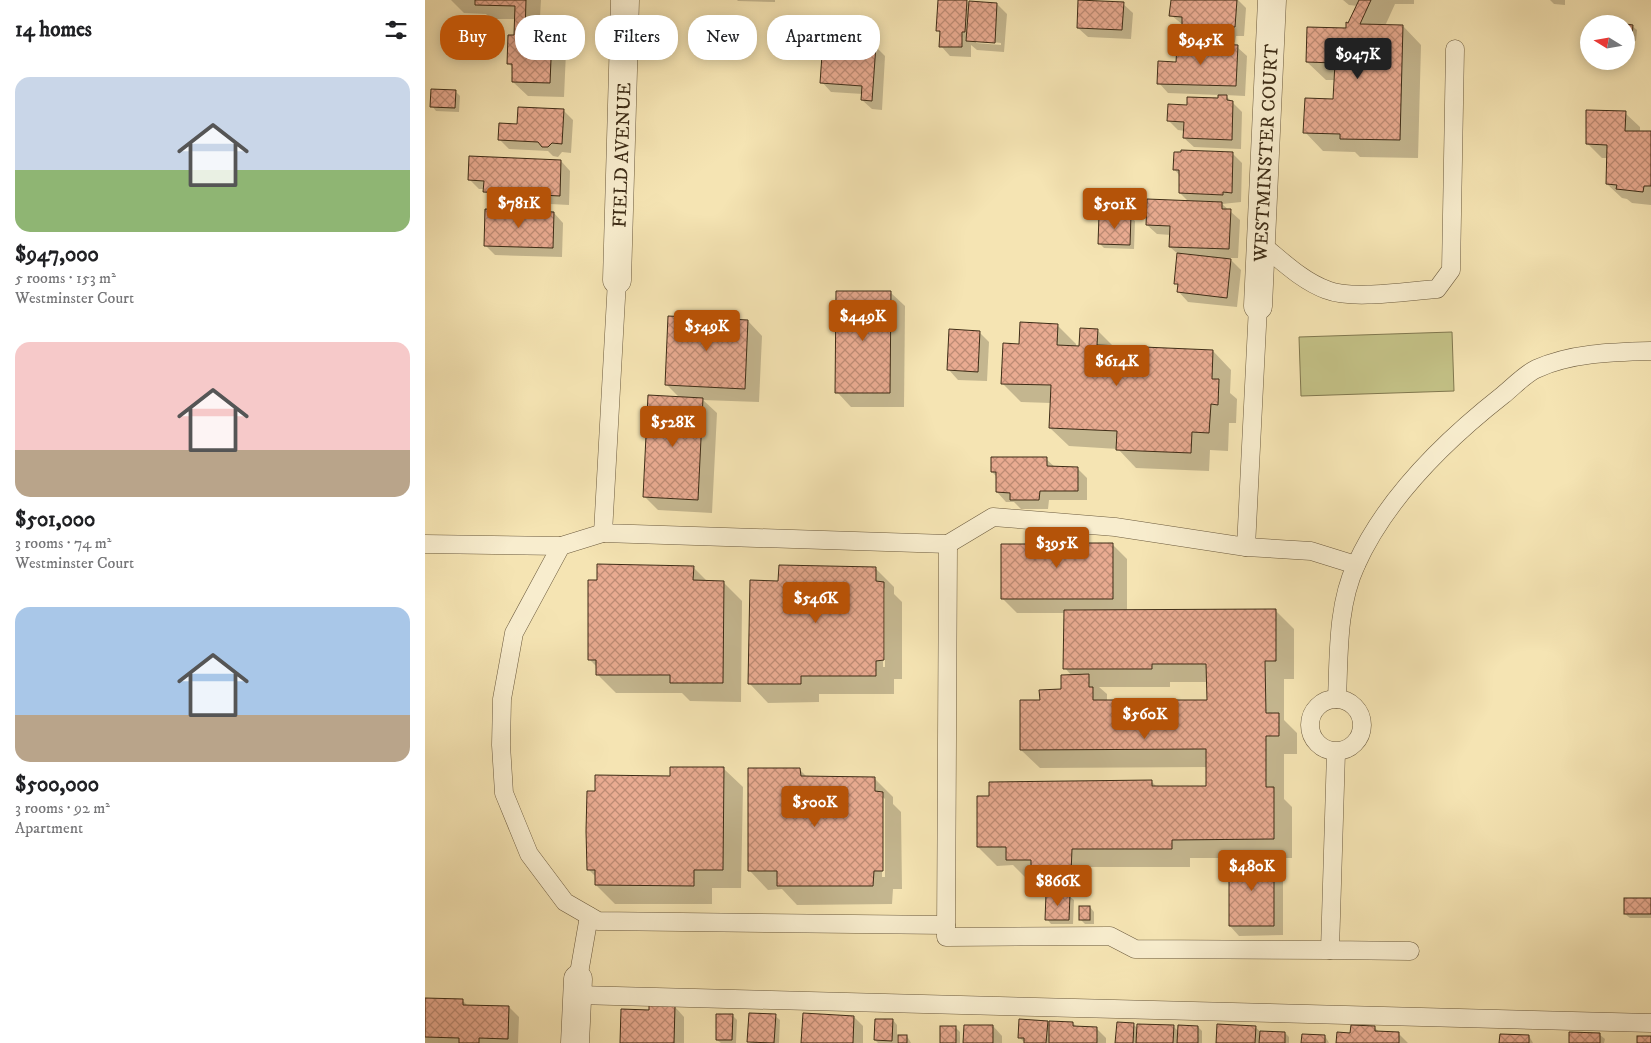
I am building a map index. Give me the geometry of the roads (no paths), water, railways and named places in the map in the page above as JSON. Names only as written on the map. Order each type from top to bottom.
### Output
[{"type":"street","name":"FIELD AVENUE","points":[[617,280],[625,0]]},
{"type":"street","name":"WESTMINSTER COURT","points":[[1258,306],[1272,0]]},
{"type":"street","points":[[575,1043],[578,987]]},
{"type":"lane","points":[[1261,244],[1305,278],[1327,290],[1347,294],[1437,289],[1451,270],[1455,49]]},
{"type":"lane","points":[[603,533],[617,280]]},
{"type":"lane","points":[[1246,547],[1258,306]]},
{"type":"lane","points":[[1337,699],[1341,629],[1347,592],[1356,565],[1377,529],[1413,478],[1478,415],[1535,370],[1578,357],[1611,352],[1651,351]]},
{"type":"lane","points":[[425,544],[561,546],[603,533],[948,544],[993,517],[1115,527],[1246,547],[1311,552],[1356,565]]},
{"type":"lane","points":[[948,544],[946,937],[1110,936],[1135,949],[1410,951]]},
{"type":"lane","points":[[561,546],[515,633],[502,700],[501,755],[504,793],[529,854],[565,902],[598,922],[946,925]]},
{"type":"lane","points":[[1337,699],[1347,701],[1356,707],[1361,716],[1363,726],[1361,736],[1355,744],[1346,750],[1336,752],[1317,744],[1311,735],[1310,725],[1312,715],[1318,706],[1327,701],[1337,699]]},
{"type":"lane","points":[[1330,950],[1336,752]]},
{"type":"lane","points":[[589,916],[578,987],[1651,1023]]}]
